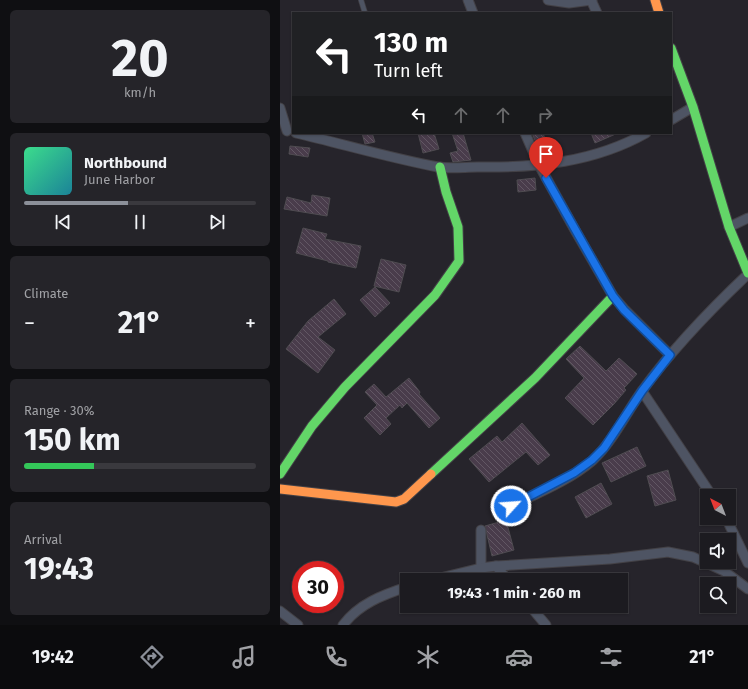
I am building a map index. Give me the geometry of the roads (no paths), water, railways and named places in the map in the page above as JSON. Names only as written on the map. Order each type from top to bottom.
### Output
[{"type":"street","points":[[468,0],[473,12]]},
{"type":"street","points":[[548,0],[569,3],[592,0],[597,12]]},
{"type":"street","points":[[655,0],[659,12]]},
{"type":"street","points":[[511,506],[574,473],[592,460],[604,448],[642,391],[688,333],[748,274],[729,227],[693,107],[672,51]]},
{"type":"street","points":[[672,119],[693,107]]},
{"type":"street","points":[[280,108],[289,131]]},
{"type":"street","points":[[302,134],[440,167],[492,168],[539,165],[589,157],[623,146],[644,134]]},
{"type":"street","points":[[525,134],[539,165],[613,296],[624,310],[670,355]]},
{"type":"street","points":[[280,474],[312,426],[345,388],[435,295],[450,276],[458,261],[460,244],[458,227],[446,192],[440,167]]},
{"type":"street","points":[[729,227],[748,218]]},
{"type":"street","points":[[280,489],[388,502],[396,502],[404,498],[416,489],[535,378],[613,296]]},
{"type":"street","points":[[642,391],[707,489]]},
{"type":"street","points":[[729,525],[748,563]]},
{"type":"street","points":[[481,530],[481,568]]},
{"type":"street","points":[[461,573],[496,566],[610,559],[668,552],[694,557],[724,571],[748,589]]},
{"type":"street","points":[[496,566],[502,573]]},
{"type":"street","points":[[343,625],[352,614],[368,603],[387,593],[400,589]]},
{"type":"street","points":[[280,611],[298,625]]},
{"type":"street","points":[[536,613],[546,625]]},
{"type":"lane","points":[[361,0],[366,12]]}]
